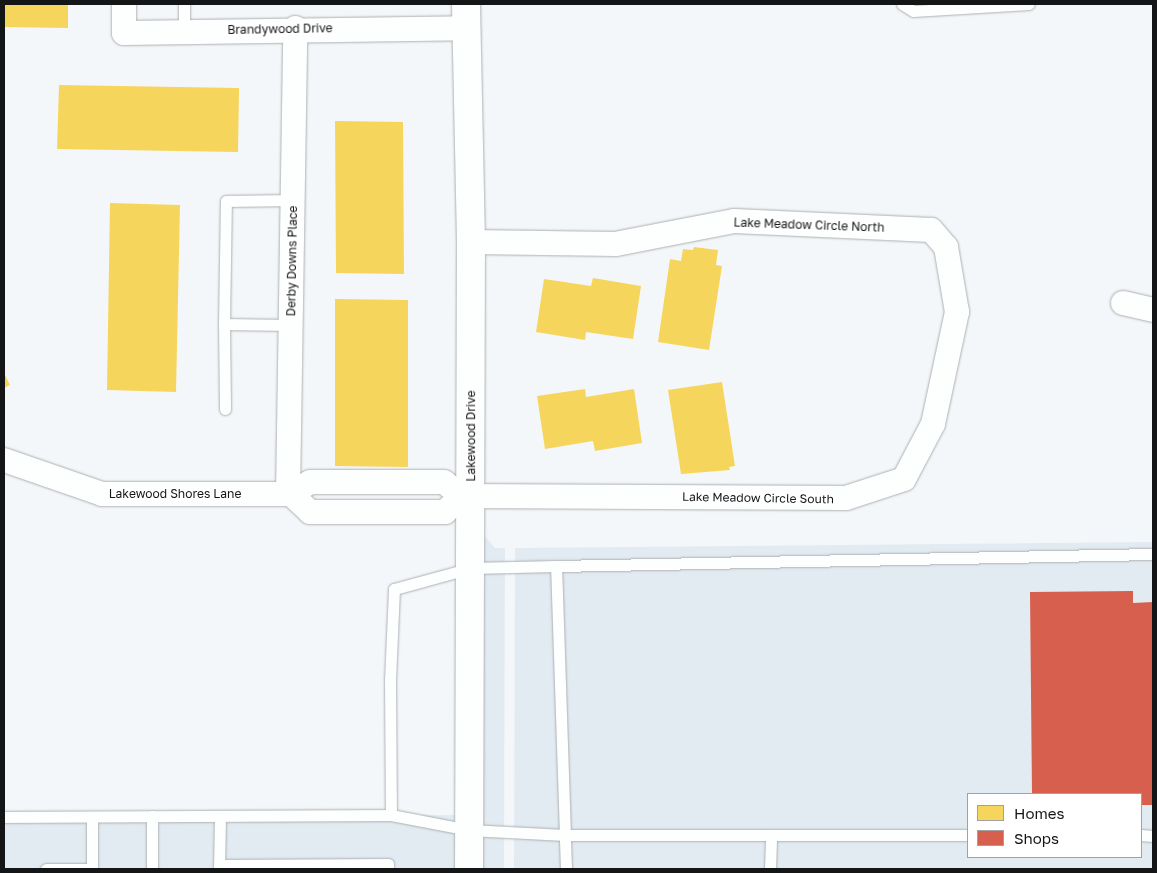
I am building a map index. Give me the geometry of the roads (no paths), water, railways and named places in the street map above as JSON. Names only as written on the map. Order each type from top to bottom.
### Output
[{"type":"street","name":"Brandywood Drive","points":[[124,4],[124,33],[295,28],[466,16]]},
{"type":"street","name":"Lakewood Drive","points":[[466,16],[471,242],[466,495],[471,568],[469,869]]},
{"type":"street","name":"Derby Downs Place","points":[[289,494],[295,28]]},
{"type":"street","name":"Lake Meadow Circle North","points":[[471,242],[616,244],[734,221],[930,230],[946,246],[952,274],[957,312],[951,350]]},
{"type":"street","points":[[1123,304],[1153,310]]},
{"type":"street","name":"Lake Meadow Circle South","points":[[466,495],[846,498],[904,479],[933,424],[951,350]]},
{"type":"street","name":"Lakewood Shores Lane","points":[[4,460],[102,494],[289,494]]},
{"type":"street","points":[[289,494],[310,512],[445,512],[466,495]]},
{"type":"lane","points":[[184,4],[184,31]]},
{"type":"lane","points":[[902,4],[913,11],[1029,4]]},
{"type":"lane","points":[[225,409],[226,201],[293,200]]},
{"type":"lane","points":[[224,324],[290,326]]},
{"type":"lane","points":[[391,815],[390,679],[394,589],[471,568],[1153,554]]},
{"type":"lane","points":[[556,566],[566,869]]},
{"type":"lane","points":[[4,817],[391,815],[469,830],[565,835],[967,835]]},
{"type":"lane","points":[[152,816],[152,869]]},
{"type":"lane","points":[[220,816],[219,867],[388,864],[388,869]]},
{"type":"lane","points":[[46,869],[92,869],[92,817]]},
{"type":"lane","points":[[770,869],[772,836]]}]
